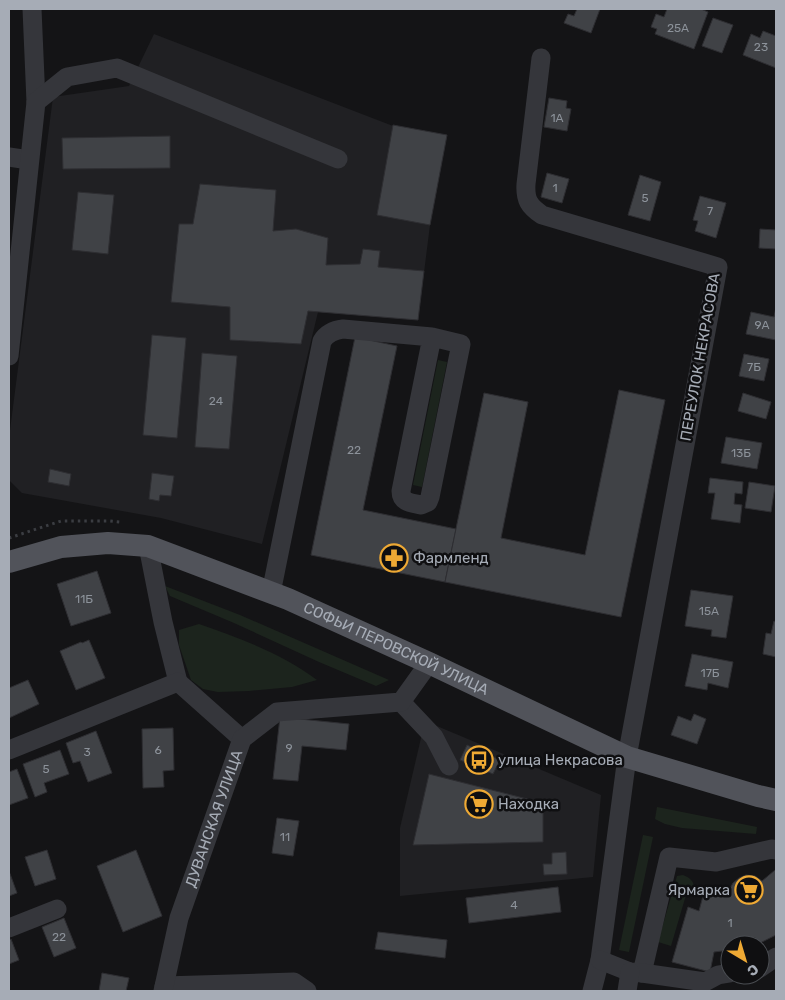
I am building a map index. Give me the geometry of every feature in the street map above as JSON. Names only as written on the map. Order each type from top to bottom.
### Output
[{"type":"main road","name":"СОФЬИ ПЕРОВСКОЙ УЛИЦА","points":[[9,562],[61,547],[108,543],[148,546],[288,599],[628,757],[776,800]]},
{"type":"street","points":[[9,356],[36,102],[32,9]]},
{"type":"street","name":"ПЕРЕУЛОК НЕКРАСОВА","points":[[541,58],[526,184],[528,203],[542,215],[718,268],[628,757]]},
{"type":"street","points":[[36,102],[67,77],[117,68],[338,159]]},
{"type":"street","points":[[9,157],[29,160]]},
{"type":"street","points":[[270,593],[322,341],[332,331],[343,329],[432,337],[461,344],[430,497],[428,502],[421,505],[405,501],[401,497],[400,492],[432,337]]},
{"type":"street","points":[[148,546],[163,622],[178,682],[242,739]]},
{"type":"street","points":[[429,664],[401,702],[434,737],[449,766]]},
{"type":"street","points":[[9,750],[178,682]]},
{"type":"street","name":"ДУВАНСКАЯ УЛИЦА","points":[[163,989],[179,918],[242,739],[277,712],[401,702]]},
{"type":"street","points":[[592,991],[600,960],[628,757]]},
{"type":"street","points":[[627,991],[636,972],[669,856],[716,862],[772,849],[776,850]]},
{"type":"street","points":[[9,928],[57,908]]},
{"type":"street","points":[[600,960],[636,972],[705,982],[720,975]]},
{"type":"street","points":[[163,989],[294,982],[307,991]]},
{"type":"shaded area","points":[[154,34],[393,126],[447,135],[430,225],[418,320],[318,312],[262,544],[161,518],[22,493],[9,480],[9,438],[53,97],[129,86]]},
{"type":"shaded area","points":[[438,360],[447,362],[422,487],[413,485]]},
{"type":"shaded area","points":[[165,586],[240,615],[389,680],[376,686],[170,596]]},
{"type":"shaded area","points":[[199,624],[230,635],[290,662],[317,680],[292,687],[249,691],[218,692],[203,689],[191,680],[179,645],[179,630]]},
{"type":"shaded area","points":[[425,721],[601,795],[593,877],[400,896],[400,828]]},
{"type":"shaded area","points":[[657,807],[757,827],[756,834],[682,828],[665,824],[655,819]]},
{"type":"shaded area","points":[[643,835],[653,837],[629,952],[619,950]]},
{"type":"shaded area","points":[[683,875],[691,880],[695,889],[691,894],[686,895],[671,946],[658,942],[677,876]]},
{"type":"building","points":[[577,9],[600,9],[591,33],[564,23],[568,14],[574,16]]},
{"type":"building","points":[[667,9],[701,9],[708,12],[694,49],[655,34],[657,29],[651,27],[656,14],[664,17]]},
{"type":"building","points":[[713,18],[733,25],[722,53],[702,46]]},
{"type":"building","points":[[763,31],[776,36],[776,68],[743,55],[751,34],[760,38]]},
{"type":"building","points":[[549,98],[567,101],[566,108],[571,109],[567,131],[544,127]]},
{"type":"building","points":[[393,125],[447,135],[430,225],[377,215]]},
{"type":"building","points":[[170,136],[170,168],[63,169],[62,138]]},
{"type":"building","points":[[547,173],[569,179],[562,203],[541,197]]},
{"type":"building","points":[[640,175],[661,182],[650,221],[628,215]]},
{"type":"building","points":[[200,184],[276,190],[273,231],[296,229],[328,238],[326,265],[360,264],[363,249],[380,251],[378,267],[424,271],[418,320],[308,311],[301,344],[230,340],[230,307],[171,302],[179,224],[193,224]]},
{"type":"building","points":[[78,192],[114,195],[108,254],[72,250]]},
{"type":"building","points":[[700,196],[726,203],[716,238],[695,231],[698,221],[693,220]]},
{"type":"building","points":[[760,229],[776,230],[776,249],[759,248]]},
{"type":"building","points":[[776,307],[776,340],[746,334],[751,312],[774,317]]},
{"type":"building","points":[[152,335],[186,338],[177,438],[143,435]]},
{"type":"building","points":[[355,337],[397,346],[363,510],[456,529],[445,582],[311,555]]},
{"type":"building","points":[[202,353],[237,356],[229,449],[195,447]]},
{"type":"building","points":[[744,354],[769,359],[764,381],[739,376]]},
{"type":"building","points":[[619,390],[665,400],[621,617],[445,582],[484,393],[528,402],[501,538],[585,555]]},
{"type":"building","points":[[743,393],[771,402],[766,419],[738,411]]},
{"type":"building","points":[[726,437],[762,443],[757,469],[721,463]]},
{"type":"building","points":[[50,469],[71,474],[69,486],[48,482]]},
{"type":"building","points":[[152,473],[174,476],[171,496],[160,495],[159,501],[149,499]]},
{"type":"building","points":[[710,478],[743,482],[742,494],[735,493],[734,504],[742,505],[740,523],[711,519],[715,493],[708,493]]},
{"type":"building","points":[[749,482],[775,486],[771,512],[745,508]]},
{"type":"building","points":[[97,571],[111,613],[71,626],[57,584]]},
{"type":"building","points":[[691,590],[733,596],[726,638],[711,636],[712,630],[685,626]]},
{"type":"building","points":[[774,621],[776,622],[776,657],[763,654],[766,633],[771,634]]},
{"type":"building","points":[[89,640],[105,678],[76,690],[60,651]]},
{"type":"building","points":[[692,654],[733,662],[728,688],[708,683],[707,690],[685,686]]},
{"type":"building","points":[[28,680],[39,704],[9,718],[9,688]]},
{"type":"building","points":[[694,714],[706,719],[697,744],[671,735],[678,716],[691,721]]},
{"type":"building","points":[[280,717],[349,724],[346,750],[302,746],[298,781],[273,779]]},
{"type":"building","points":[[173,728],[174,770],[163,771],[164,787],[143,788],[142,729]]},
{"type":"building","points":[[96,731],[112,773],[88,782],[80,761],[73,763],[66,743]]},
{"type":"building","points":[[467,745],[500,760],[493,774],[460,760]]},
{"type":"building","points":[[60,750],[69,774],[44,783],[47,792],[35,797],[23,764]]},
{"type":"building","points":[[17,769],[28,798],[9,805],[9,772]]},
{"type":"building","points":[[429,774],[543,803],[543,842],[413,845]]},
{"type":"building","points":[[277,818],[299,821],[293,856],[272,853]]},
{"type":"building","points":[[47,850],[56,879],[35,886],[25,857]]},
{"type":"building","points":[[136,850],[162,916],[123,932],[97,866]]},
{"type":"building","points":[[566,852],[567,874],[544,875],[543,864],[552,864],[552,853]]},
{"type":"building","points":[[9,871],[17,893],[9,896]]},
{"type":"building","points":[[776,871],[776,935],[770,938],[770,935],[720,935],[720,951],[714,952],[710,972],[672,962],[688,907],[699,911],[703,896],[728,895],[733,883],[746,875],[755,876],[762,881]]},
{"type":"building","points":[[558,887],[561,912],[469,923],[466,898]]},
{"type":"building","points":[[64,918],[76,948],[54,957],[42,927]]},
{"type":"building","points":[[378,932],[447,940],[445,958],[375,949]]},
{"type":"building","points":[[11,939],[19,960],[9,964],[9,940]]},
{"type":"building","points":[[102,973],[129,978],[126,991],[99,991]]},
{"type":"place","name":"Фармленд","points":[[394,558]]},
{"type":"place","name":"улица Некрасова","points":[[479,760]]},
{"type":"place","name":"Находка","points":[[479,804]]},
{"type":"place","name":"Ярмарка","points":[[749,890]]}]
